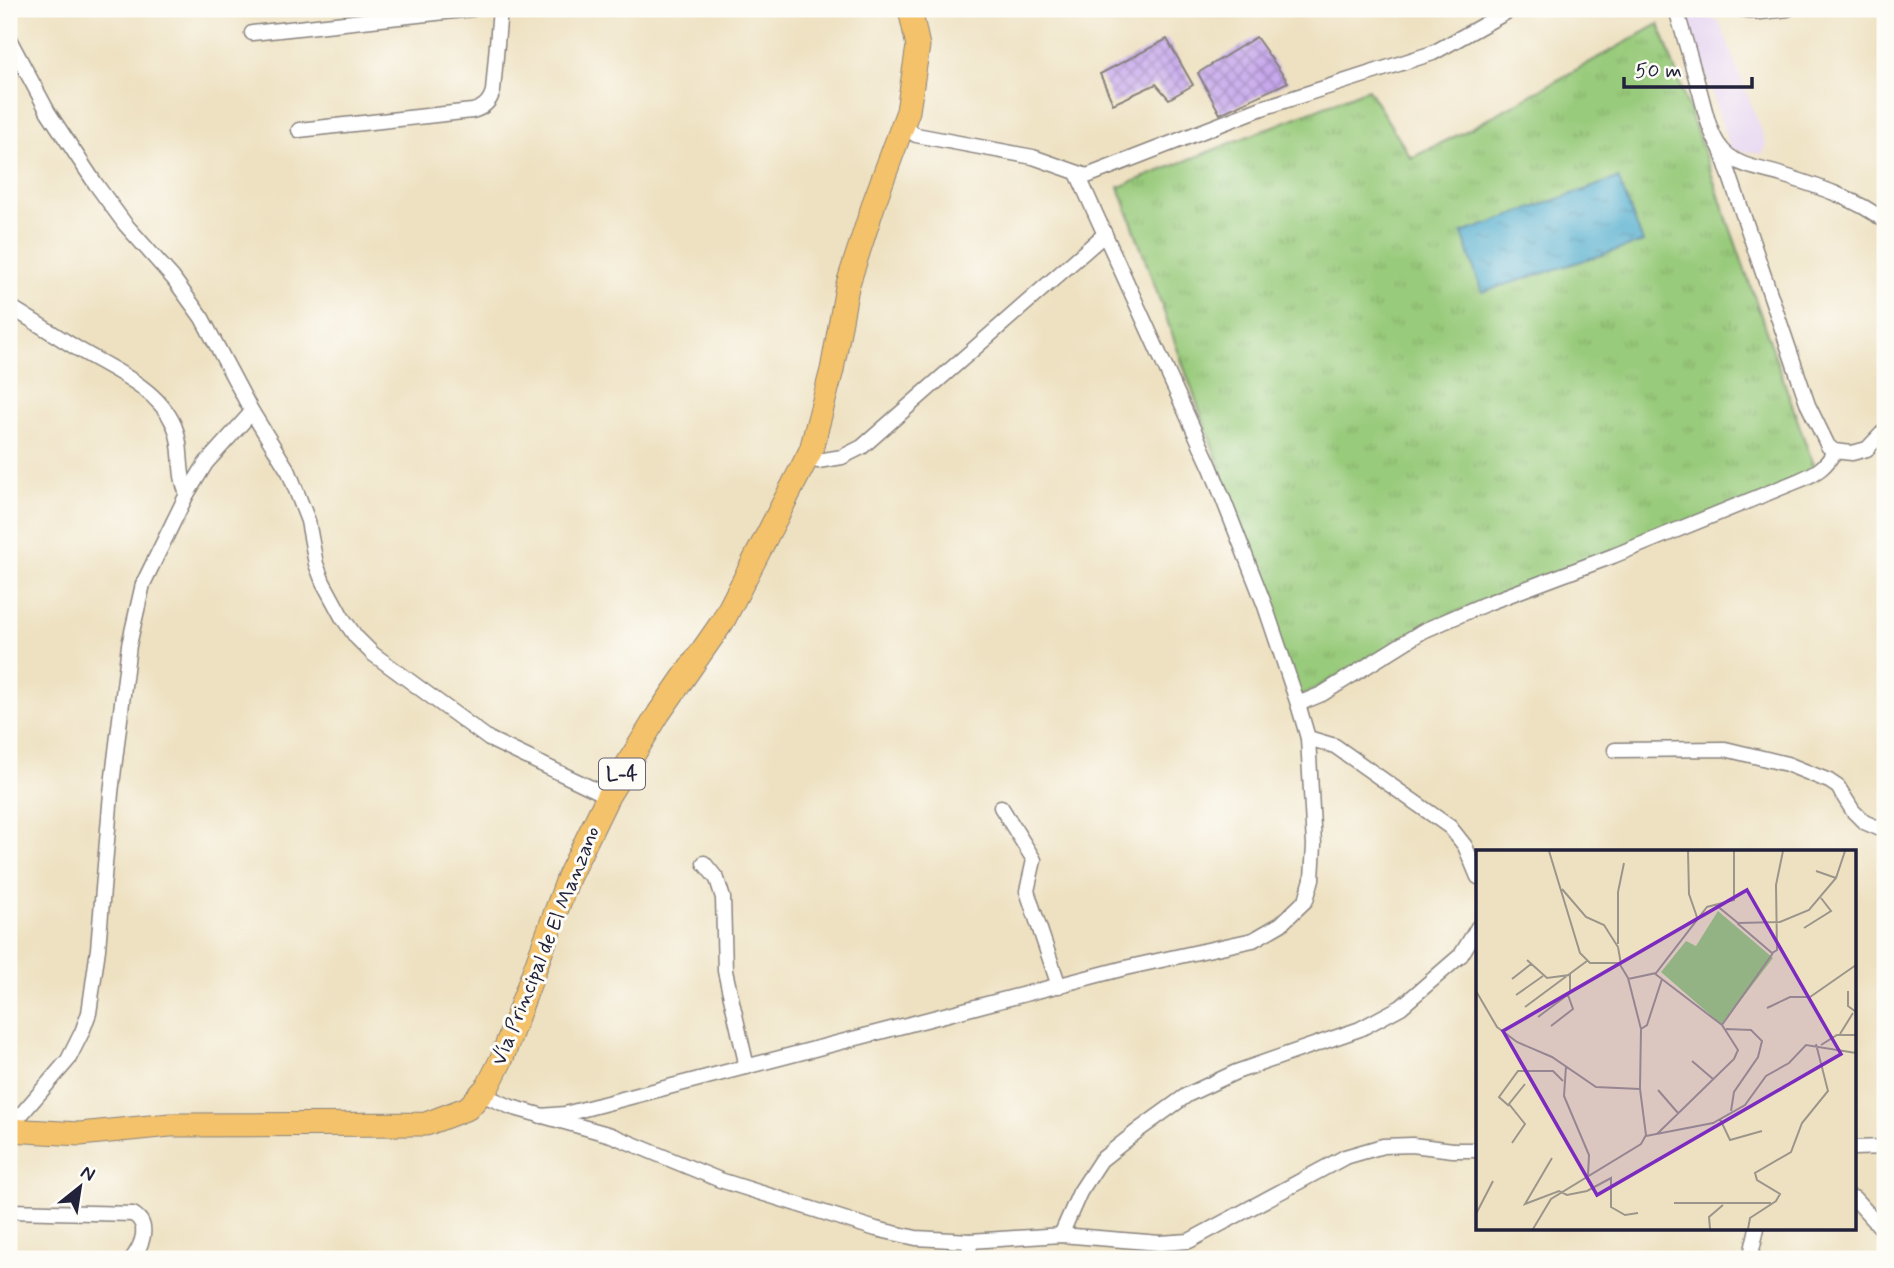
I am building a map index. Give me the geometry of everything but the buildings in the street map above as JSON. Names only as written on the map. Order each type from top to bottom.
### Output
[{"type":"main road","name":"Vía Principal de El Manzano","points":[[11,1130],[80,1134],[170,1125],[426,1124],[468,1108],[488,1086],[502,1058],[569,876],[608,796],[659,713],[723,621],[811,450],[832,370],[846,287],[908,111],[918,46],[910,9]]},
{"type":"street","points":[[253,33],[473,9]]},
{"type":"street","points":[[299,130],[472,111],[482,107],[491,98],[493,91],[500,9]]},
{"type":"street","points":[[908,111],[903,126],[916,135],[1032,157],[1087,176],[1262,108],[1433,53],[1510,9]]},
{"type":"street","points":[[1676,9],[1710,126],[1720,147],[1808,405],[1828,446],[1834,451],[1852,453],[1867,449],[1885,430]]},
{"type":"street","points":[[1741,9],[1760,12],[1788,9]]},
{"type":"street","points":[[9,39],[48,112],[96,183],[125,224],[173,278],[202,318],[252,412],[278,451],[300,496],[309,522],[316,564],[342,617],[373,654],[489,739],[608,796]]},
{"type":"street","points":[[1720,147],[1731,158],[1752,168],[1824,189],[1877,214],[1885,221]]},
{"type":"street","points":[[541,1116],[565,1114],[1125,968],[1253,940],[1281,924],[1307,900],[1312,879],[1314,845],[1308,738],[1298,704],[1265,606],[1211,468],[1077,173]]},
{"type":"street","points":[[811,450],[818,461],[842,457],[862,447],[1105,234]]},
{"type":"street","points":[[9,306],[121,373],[166,411],[179,440],[181,473],[187,494]]},
{"type":"street","points":[[11,1130],[27,1107],[68,1060],[89,1013],[129,645],[143,584],[187,494],[206,463],[252,412]]},
{"type":"street","points":[[1298,704],[1322,694],[1423,631],[1800,480],[1818,472],[1834,451]]},
{"type":"street","points":[[1308,738],[1335,746],[1450,827],[1465,846],[1476,872]]},
{"type":"street","points":[[1615,750],[1724,749],[1787,764],[1829,781],[1838,788],[1864,822],[1885,831]]},
{"type":"street","points":[[1001,807],[1034,860],[1027,891],[1059,985]]},
{"type":"street","points":[[704,863],[717,879],[723,898],[725,971],[747,1067]]},
{"type":"street","points":[[1061,1235],[1080,1192],[1101,1160],[1140,1129],[1187,1095],[1236,1072],[1360,1029],[1401,1007],[1461,955],[1476,930]]},
{"type":"street","points":[[481,1094],[541,1116],[611,1135],[720,1180],[876,1229],[916,1238],[970,1241],[1061,1235],[1160,1243],[1189,1241],[1345,1157],[1382,1146],[1412,1145],[1476,1150]]},
{"type":"street","points":[[1856,1148],[1885,1147]]},
{"type":"street","points":[[1856,1200],[1885,1232]]},
{"type":"street","points":[[9,1211],[133,1214],[141,1220],[144,1231],[132,1259]]},
{"type":"street","points":[[1750,1259],[1757,1230]]},
{"type":"street","points":[[969,1259],[970,1241]]},
{"type":"shaded area","points":[[1686,10],[1719,21],[1766,143],[1763,154],[1730,149]]},
{"type":"green space","points":[[1659,24],[1818,479],[1596,557],[1449,615],[1293,701],[1265,592],[1119,187],[1368,89],[1411,158],[1462,133]]},
{"type":"water","points":[[1618,178],[1643,242],[1482,292],[1462,233]]}]
